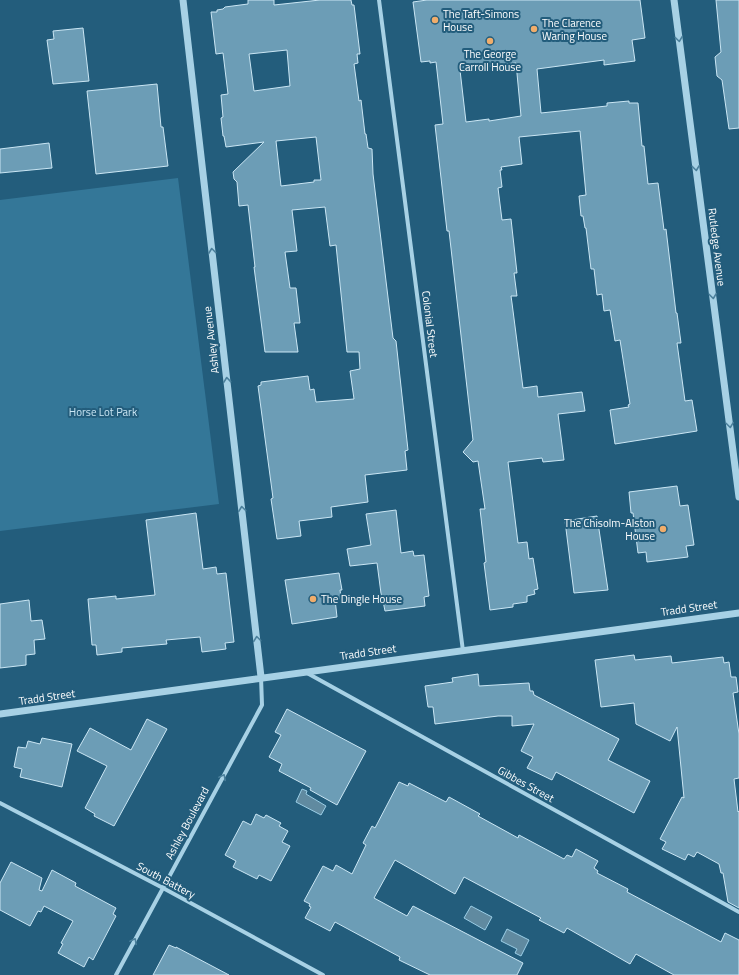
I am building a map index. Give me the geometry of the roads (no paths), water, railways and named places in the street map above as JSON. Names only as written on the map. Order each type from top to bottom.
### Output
[{"type":"street","name":"Ashley Avenue","points":[[182,0],[261,677]]},
{"type":"street","name":"Colonial Street","points":[[378,0],[463,651]]},
{"type":"street","name":"Rutledge Avenue","points":[[674,0],[739,497]]},
{"type":"street","name":"Tradd Street","points":[[0,714],[739,612]]},
{"type":"street","name":"Gibbes Street","points":[[304,672],[739,912]]},
{"type":"street","name":"Ashley Boulevard","points":[[116,975],[262,705],[261,677]]},
{"type":"street","name":"South Battery","points":[[0,803],[163,888],[323,975]]},
{"type":"place","name":"The Taft-Simons House","points":[[435,20]]},
{"type":"place","name":"The Clarence Waring House","points":[[534,29]]},
{"type":"place","name":"The George Carroll House","points":[[490,41]]},
{"type":"place","name":"The Chisolm-Alston House","points":[[663,529]]},
{"type":"place","name":"The Dingle House","points":[[313,599]]},
{"type":"park label","name":"Horse Lot Park","points":[[103,412]]}]
